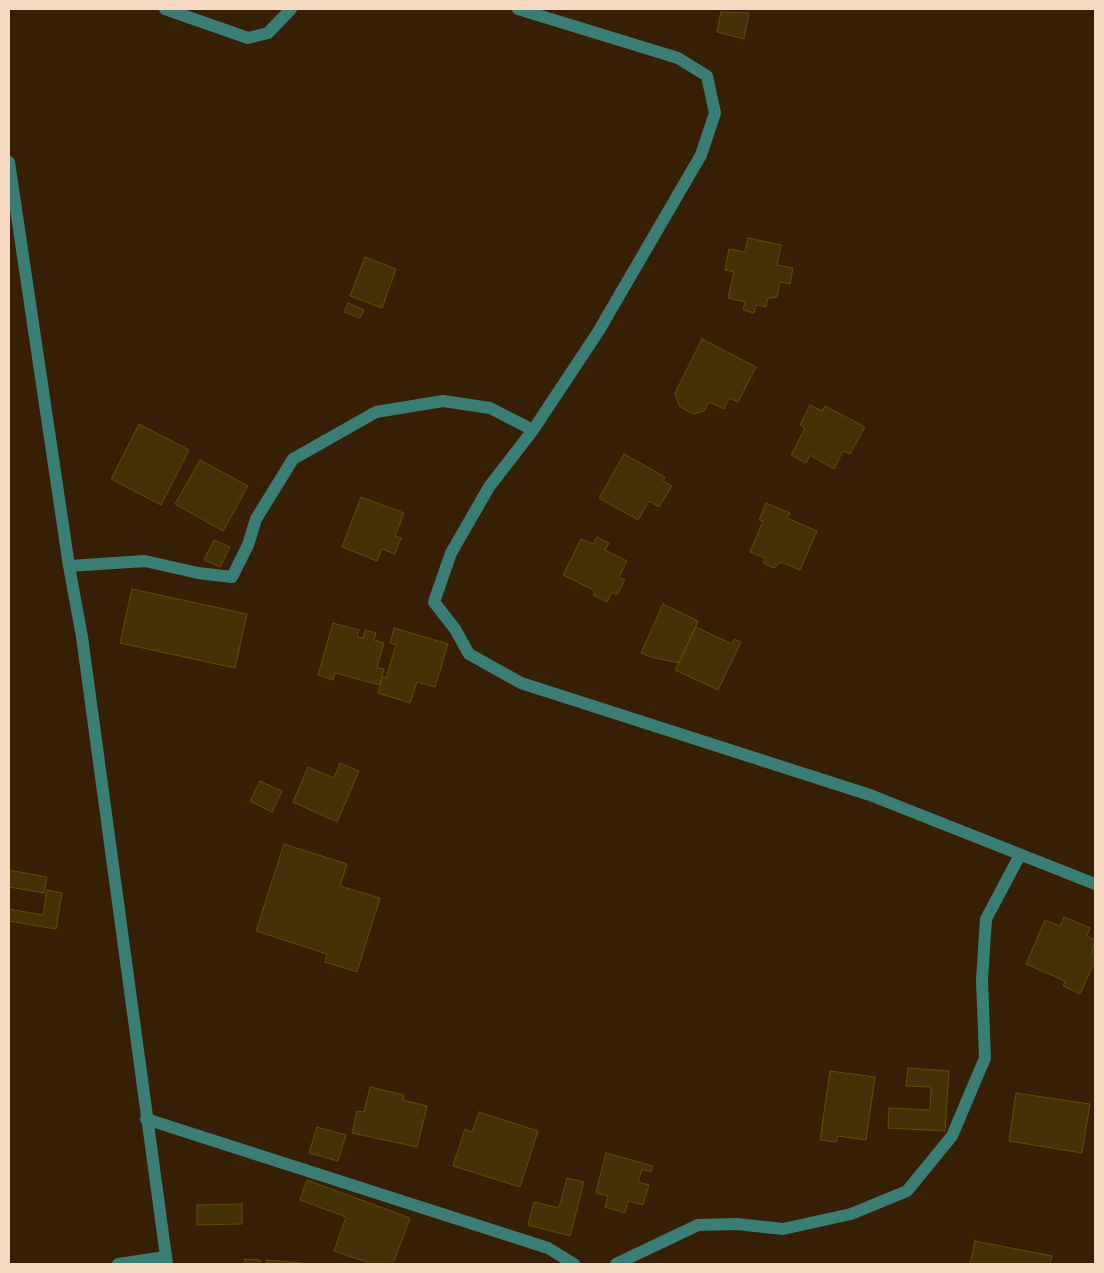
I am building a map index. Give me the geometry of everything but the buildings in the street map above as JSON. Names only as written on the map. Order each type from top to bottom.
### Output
[{"type":"street","points":[[165,9],[248,38],[268,33],[291,9]]},
{"type":"street","points":[[518,9],[678,58],[708,76],[715,113],[700,155],[598,332],[533,430],[489,487],[451,553],[434,602],[455,629],[469,654],[521,683],[870,796],[1095,884]]},
{"type":"street","points":[[9,162],[69,566],[86,667],[135,1020],[146,1119],[167,1261],[118,1264]]},
{"type":"street","points":[[69,566],[145,561],[198,573],[232,578],[248,545],[256,519],[293,459],[376,412],[443,401],[490,408],[533,430]]},
{"type":"street","points":[[616,1264],[698,1225],[737,1224],[783,1229],[851,1214],[907,1191],[952,1136],[985,1058],[982,980],[986,919],[1020,854]]},
{"type":"street","points":[[146,1119],[548,1248],[574,1264]]}]
